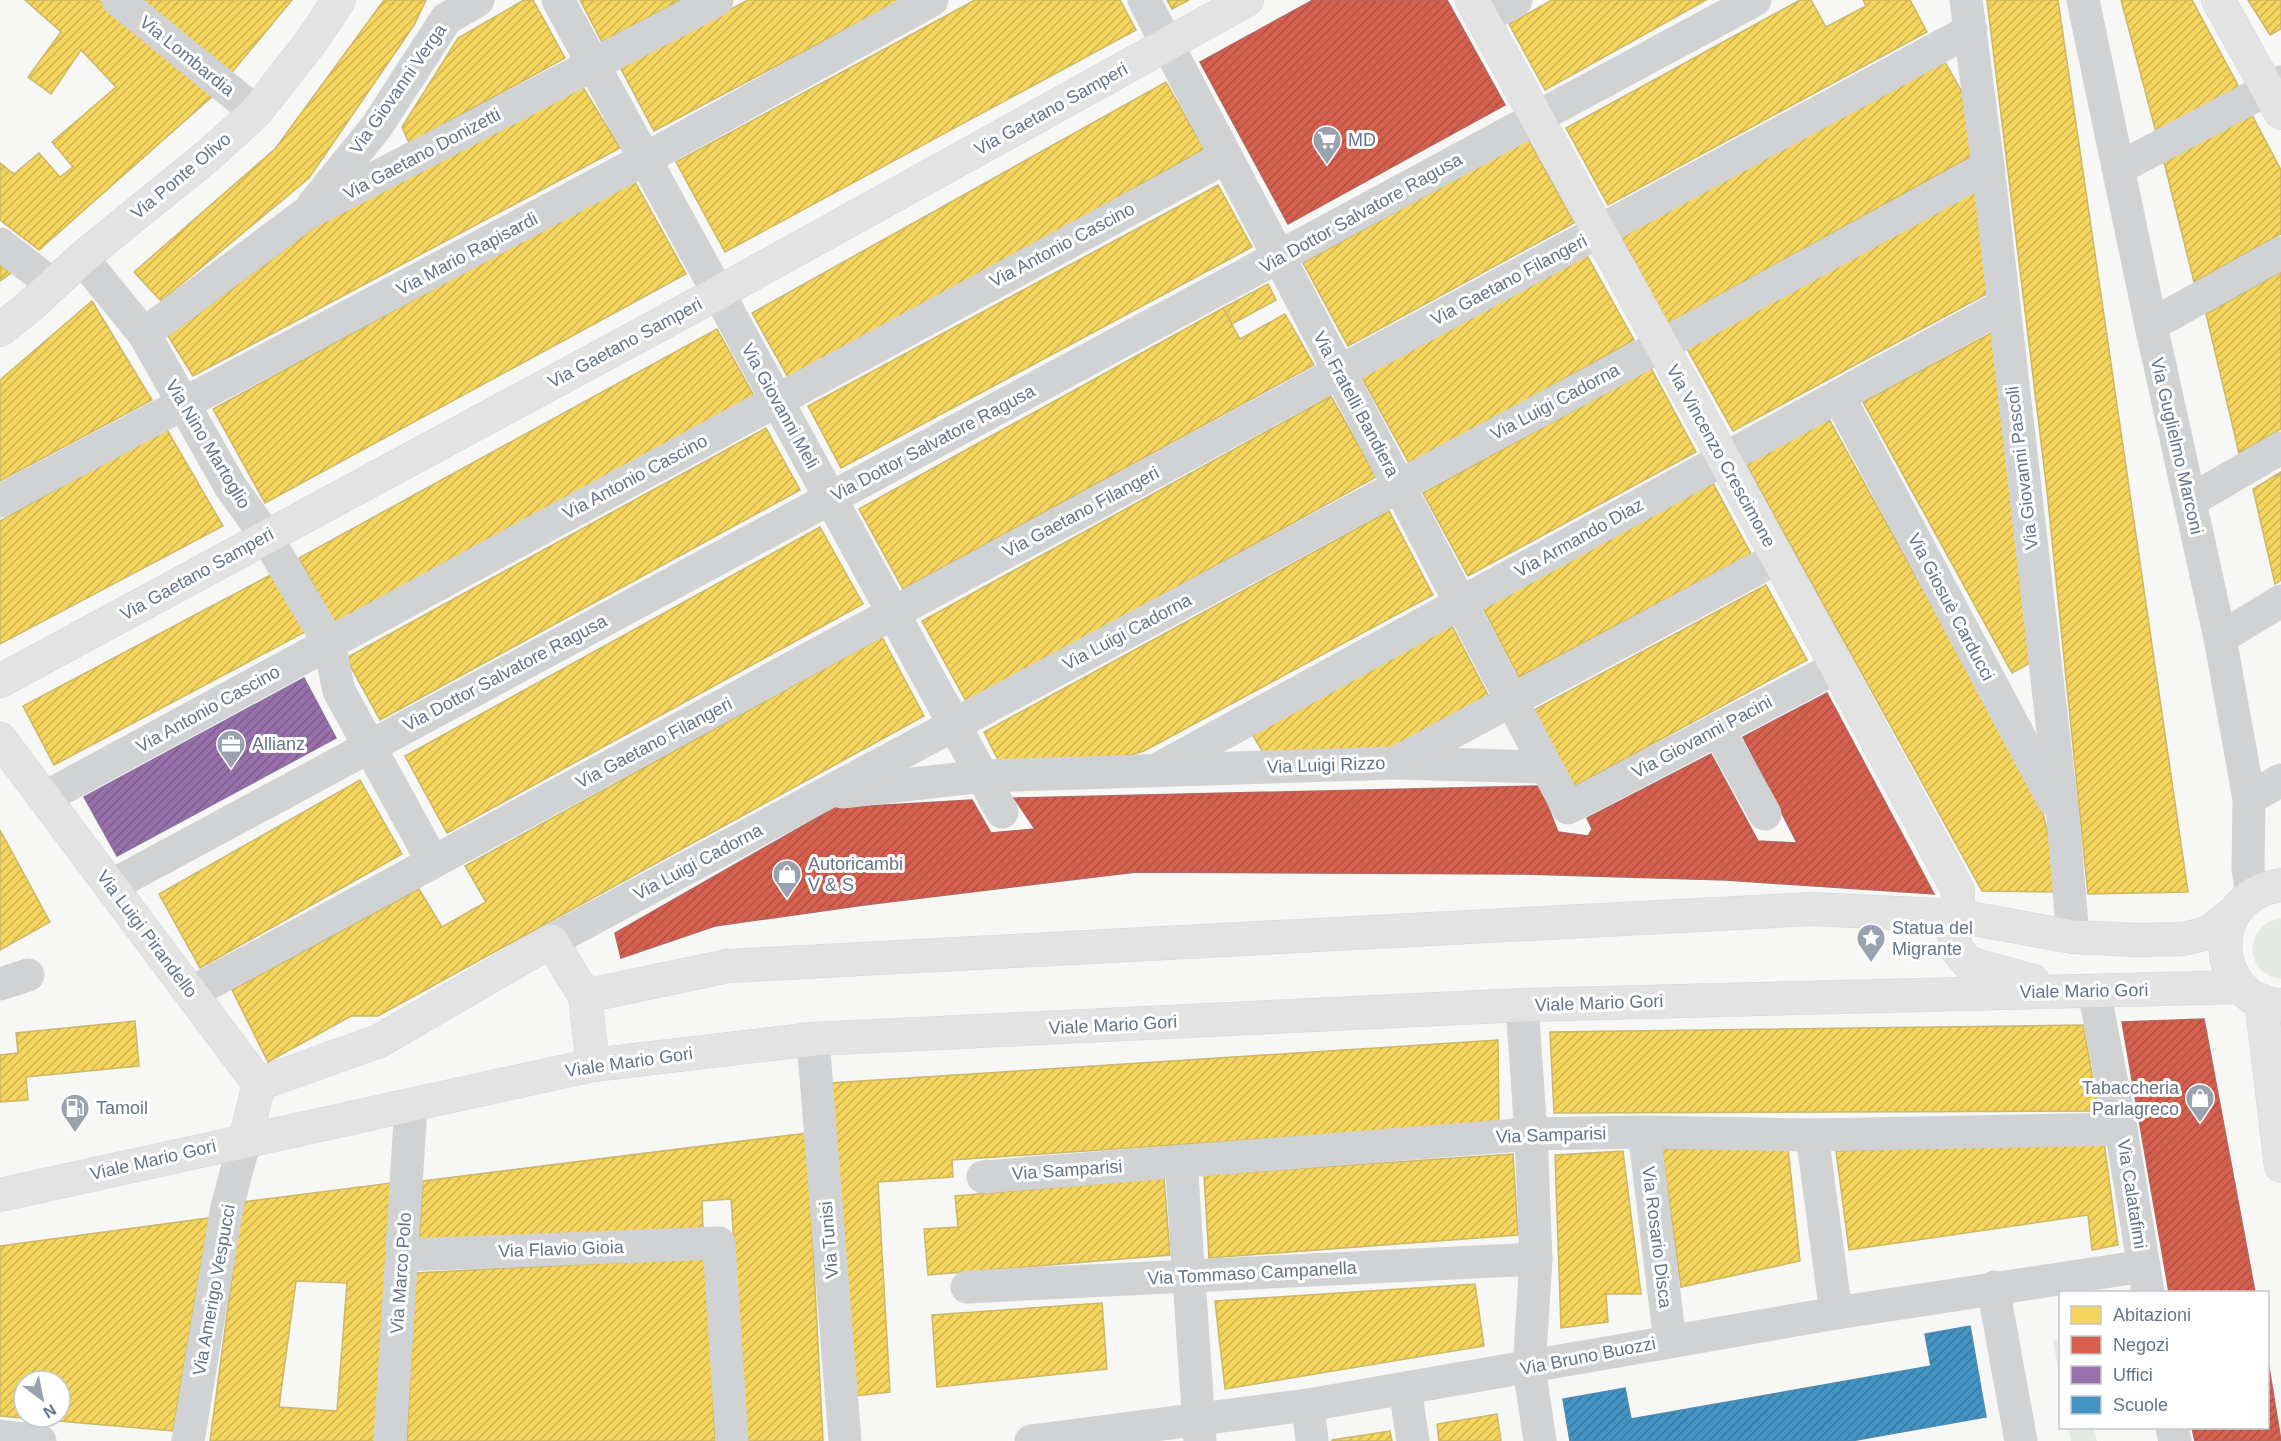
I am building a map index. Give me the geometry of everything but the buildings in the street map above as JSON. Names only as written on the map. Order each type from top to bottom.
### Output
[{"type":"street","name":"Via Lombardia","points":[[118,0],[256,112]]},
{"type":"street","name":"Via Ponte Olivo","points":[[0,330],[82,258],[210,154],[256,112],[313,39],[339,0]]},
{"type":"street","name":"Via Giovanni Verga","points":[[304,215],[377,126],[446,19],[478,0]]},
{"type":"street","name":"Via Giovanni Meli","points":[[558,0],[1002,812]]},
{"type":"street","name":"Via Gaetano Donizetti","points":[[144,334],[304,215],[717,0]]},
{"type":"street","name":"Via Mario Rapisardi","points":[[0,501],[645,159],[932,0]]},
{"type":"street","name":"Via Fratelli Bandiera","points":[[1144,0],[1568,808]]},
{"type":"street","name":"Via Gaetano Samperi","points":[[0,681],[718,293],[1247,0]]},
{"type":"street","points":[[1477,10],[1516,0]]},
{"type":"street","name":"Via Dottor Salvatore Ragusa","points":[[111,886],[1755,0]]},
{"type":"street","name":"Via Guglielmo Marconi","points":[[2083,0],[2220,638],[2249,799],[2248,869],[2255,897]]},
{"type":"street","points":[[2119,168],[2175,139],[2277,95],[2218,0]]},
{"type":"street","name":"Via Vincenzo Crescimone","points":[[1477,10],[1600,231],[1958,890],[1958,916],[1954,935],[1956,948],[1968,963],[2082,990]]},
{"type":"street","name":"Via Giovanni Pascoli","points":[[1969,15],[2063,818],[2073,937]]},
{"type":"street","name":"Via Gaetano Filangeri","points":[[191,993],[1600,231],[1969,15]]},
{"type":"street","name":"Via Antonio Cascino","points":[[44,798],[1226,157]]},
{"type":"street","name":"Via Luigi Cadorna","points":[[259,1084],[379,1041],[551,941],[1399,486],[1988,166]]},
{"type":"street","points":[[0,244],[53,285]]},
{"type":"street","points":[[2151,325],[2281,253]]},
{"type":"street","name":"Via Nino Martoglio","points":[[82,258],[144,334],[230,486],[266,536],[328,643],[339,691],[433,862]]},
{"type":"street","name":"Via Armando Diaz","points":[[1155,771],[2003,306]]},
{"type":"street","name":"Via Giosuè Carducci","points":[[1839,397],[2063,818]]},
{"type":"street","points":[[2190,501],[2281,448]]},
{"type":"street","name":"Via Luigi Rizzo","points":[[826,794],[982,776],[1395,763],[1777,558]]},
{"type":"street","points":[[2220,638],[2281,601]]},
{"type":"street","name":"Via Giovanni Pacini","points":[[1568,808],[1837,667]]},
{"type":"street","points":[[1718,729],[1764,814]]},
{"type":"street","name":"Via Luigi Pirandello","points":[[0,739],[259,1084]]},
{"type":"street","points":[[1395,763],[1546,767]]},
{"type":"street","points":[[2249,799],[2281,780]]},
{"type":"street","points":[[585,996],[740,965],[1812,909],[1958,916],[2073,937],[2137,940],[2183,939],[2208,933],[2255,897]]},
{"type":"street","points":[[2255,897],[2226,932],[2224,951],[2230,971],[2261,997],[2280,1151]]},
{"type":"street","points":[[551,941],[585,996],[592,1065]]},
{"type":"street","name":"Viale Mario Gori","points":[[0,1195],[592,1065],[813,1039],[1522,1005],[2082,990],[2261,997]]},
{"type":"street","name":"Via Calatafimi","points":[[2082,990],[2121,1129],[2146,1279]]},
{"type":"street","points":[[1522,1005],[1531,1134],[1536,1259],[1529,1368],[1540,1441]]},
{"type":"street","name":"Via Tunisi","points":[[813,1039],[845,1441]]},
{"type":"street","points":[[245,1140],[259,1084]]},
{"type":"street","name":"Via Marco Polo","points":[[390,1441],[411,1105]]},
{"type":"street","name":"Via Samparisi","points":[[983,1177],[1531,1134],[1644,1132],[1812,1135],[2121,1129]]},
{"type":"street","name":"Via Rosario Disca","points":[[1644,1132],[1670,1341]]},
{"type":"street","points":[[1812,1135],[1836,1313]]},
{"type":"street","name":"Via Amerigo Vespucci","points":[[188,1441],[226,1207],[245,1140]]},
{"type":"street","points":[[1181,1161],[1199,1430]]},
{"type":"street","name":"Via Flavio Gioia","points":[[402,1255],[719,1243],[732,1441]]},
{"type":"street","name":"Via Tommaso Campanella","points":[[968,1287],[1536,1259]]},
{"type":"street","name":"Via Bruno Buozzi","points":[[1031,1441],[1199,1430],[1308,1405],[1995,1287],[2146,1279]]},
{"type":"street","points":[[1995,1287],[1997,1310],[2021,1441]]},
{"type":"street","points":[[1405,1389],[1413,1441]]},
{"type":"street","points":[[1308,1405],[1312,1441]]},
{"type":"street","points":[[0,1436],[40,1441]]},
{"type":"shaded area","points":[[2281,918],[2281,979],[2269,975],[2260,968],[2254,959],[2252,949],[2254,939],[2260,930],[2269,922]]},
{"type":"shaded area","points":[[2059,1339],[2059,1376],[2053,1340]]},
{"type":"shaded area","points":[[2068,1429],[2094,1429],[2097,1441],[2071,1441]]},
{"type":"place","name":"MD","points":[[1327,166]]},
{"type":"place","name":"Allianz","points":[[231,770]]},
{"type":"place","name":"Autoricambi V & S","points":[[787,900]]},
{"type":"place","name":"Statua del Migrante","points":[[1871,964]]},
{"type":"place","name":"Tabaccheria Parlagreco","points":[[2200,1124]]},
{"type":"place","name":"Tamoil","points":[[75,1134]]}]
